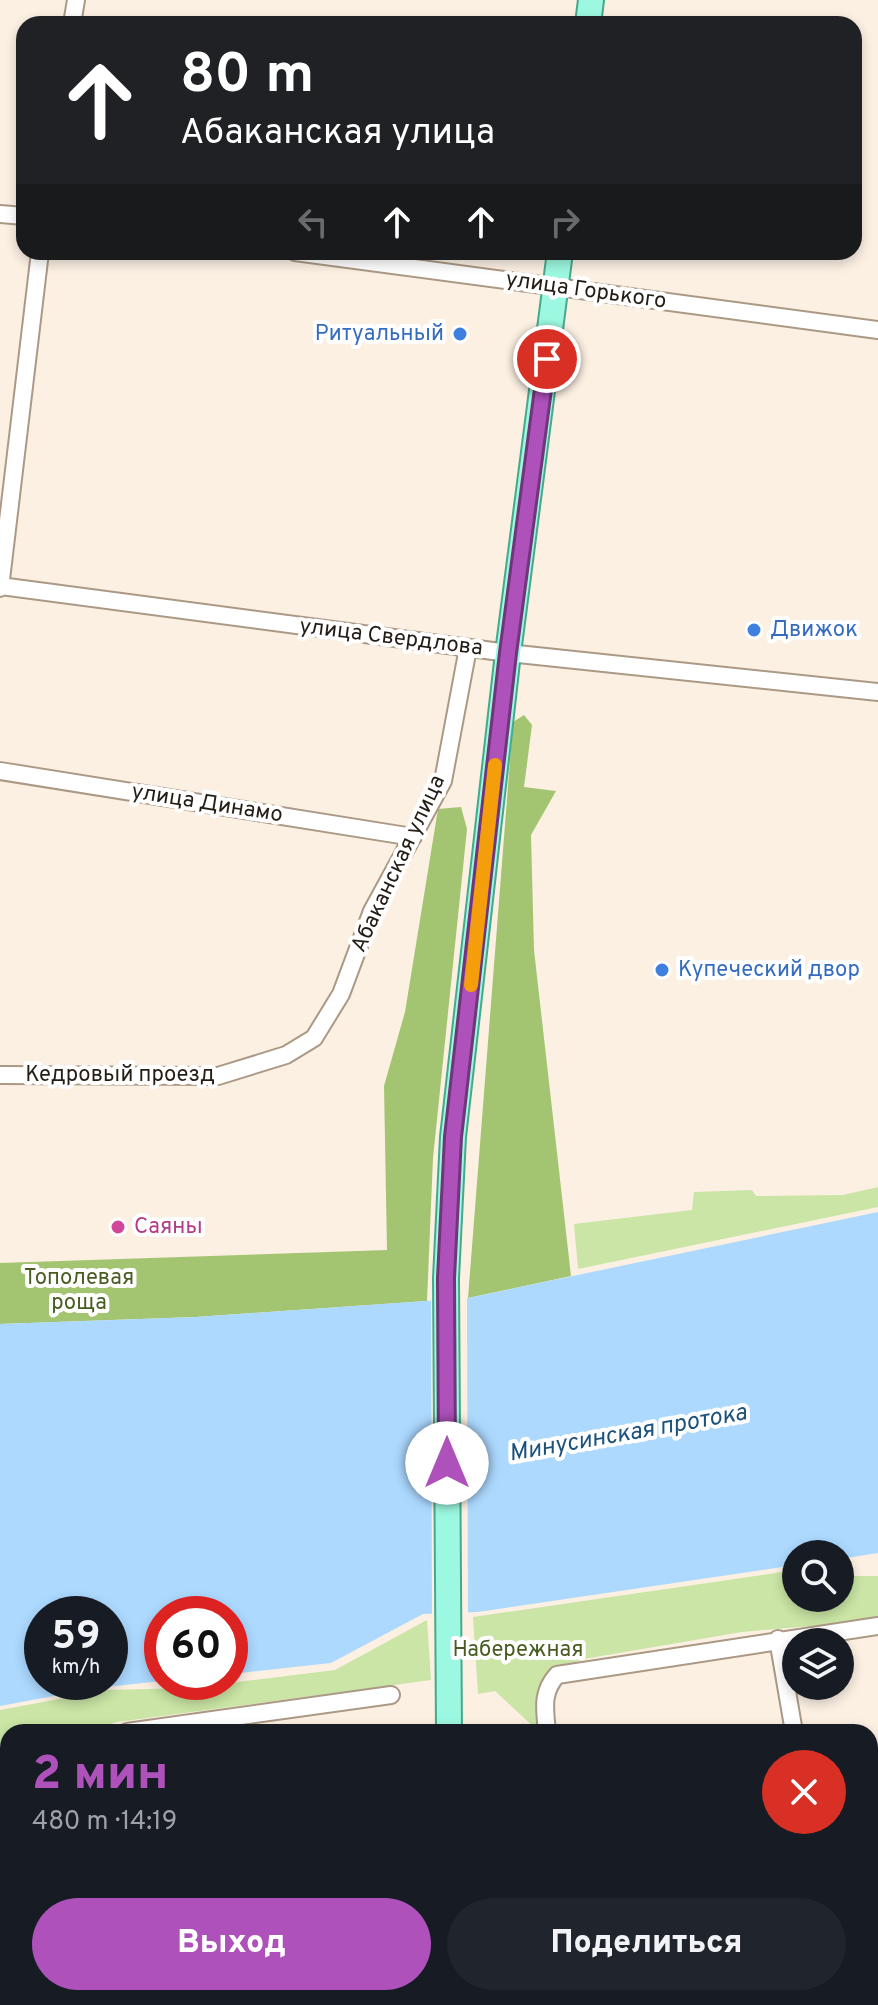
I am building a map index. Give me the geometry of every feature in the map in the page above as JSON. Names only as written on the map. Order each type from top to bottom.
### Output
[{"type":"main road","points":[[449,1724],[446,1278],[453,1137],[508,653],[559,260]]},
{"type":"street","points":[[0,587],[39,260]]},
{"type":"street","name":"улица Горького","points":[[355,260],[878,330]]},
{"type":"street","name":"улица Свердлова","points":[[0,587],[508,653],[878,692]]},
{"type":"street","name":"Абаканская улица","points":[[286,1055],[314,1038],[327,1021],[372,911],[443,781],[468,648]]},
{"type":"street","name":"улица Динамо","points":[[0,771],[413,837]]},
{"type":"street","name":"Кедровый проезд","points":[[0,1075],[218,1076],[286,1055]]},
{"type":"street","points":[[546,1724],[544,1699],[547,1686],[557,1675],[878,1626]]},
{"type":"street","points":[[778,1639],[793,1724]]},
{"type":"street","points":[[184,1724],[391,1695]]},
{"type":"green space","points":[[524,715],[532,725],[524,787],[556,791],[531,835],[534,950],[571,1276],[468,1298],[513,722]]},
{"type":"green space","name":"Тополевая роща","points":[[461,807],[467,829],[433,1158],[427,1301],[196,1317],[0,1324],[0,1263],[387,1250],[384,1086],[405,1012],[438,809]]},
{"type":"green space","points":[[878,1187],[878,1207],[578,1269],[574,1224],[692,1210],[694,1192],[752,1190],[756,1196],[843,1195]]},
{"type":"green space","name":"Набережная","points":[[782,1572],[782,1612],[854,1612],[854,1576],[878,1576],[878,1620],[742,1632],[584,1659],[553,1670],[537,1689],[539,1724],[530,1724],[495,1691],[478,1694],[473,1617]]},
{"type":"green space","points":[[427,1620],[431,1680],[110,1724],[0,1724],[0,1710],[54,1700],[128,1700],[128,1689],[144,1689],[144,1700],[248,1700],[248,1681],[335,1670]]},
{"type":"water","name":"Минусинская протока","points":[[878,1212],[878,1553],[854,1557],[854,1540],[782,1540],[782,1567],[478,1612],[423,1614],[331,1663],[248,1672],[248,1596],[144,1596],[144,1683],[128,1685],[128,1596],[24,1596],[24,1700],[32,1700],[0,1706],[0,1324],[196,1317],[468,1298]]},
{"type":"pier","points":[[467,1294],[468,1616],[432,1618],[431,1297]]},
{"type":"slow traffic","points":[[471,985],[495,765]]},
{"type":"place","name":"Ритуальный","points":[[460,334]]},
{"type":"place","name":"Движок","points":[[754,630]]},
{"type":"place","name":"Купеческий двор","points":[[662,970]]},
{"type":"place","name":"Саяны","points":[[118,1227]]},
{"type":"route","points":[[447,1463],[446,1278],[453,1137],[508,653],[547,359]]}]
